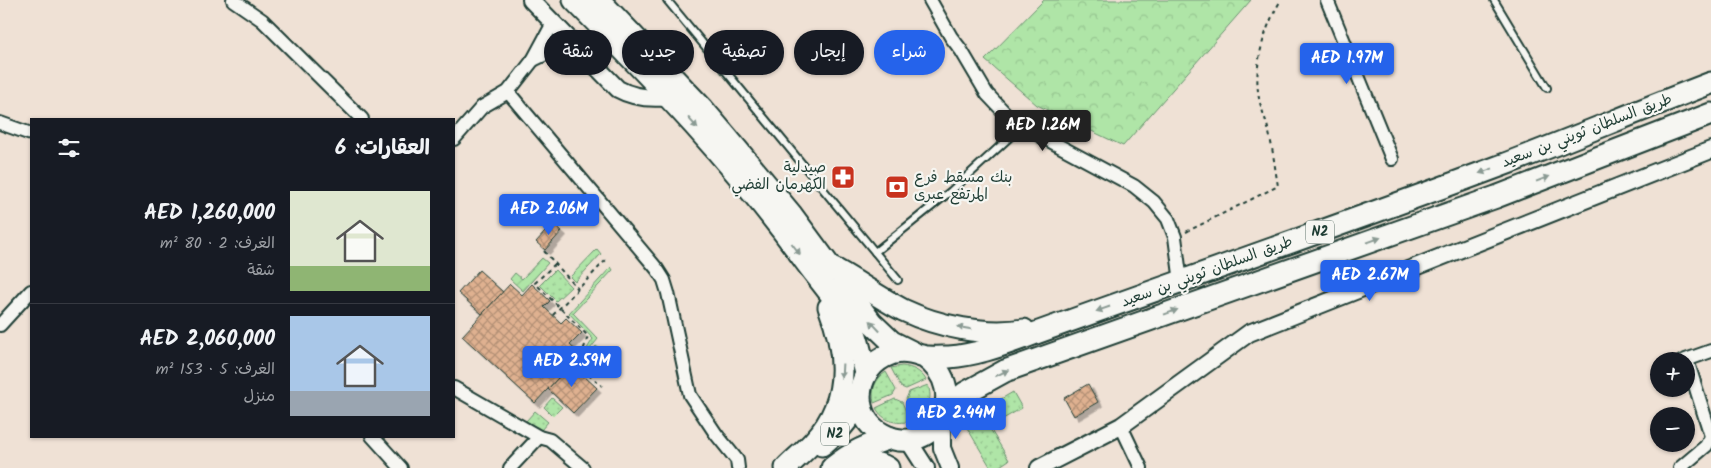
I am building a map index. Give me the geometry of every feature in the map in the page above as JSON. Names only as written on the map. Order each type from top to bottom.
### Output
[{"type":"highway","points":[[574,0],[669,97],[822,271],[879,330],[892,342],[933,363],[941,373],[947,390],[944,412]]},
{"type":"highway","points":[[599,0],[615,10],[792,214],[854,332],[862,354],[863,380]]},
{"type":"highway","name":"طريق السلطان ثويني بن سعيد","points":[[919,355],[951,356],[986,351],[1511,162],[1711,83]]},
{"type":"highway","name":"طريق السلطان ثويني بن سعيد","points":[[944,412],[966,393],[1005,371],[1496,197],[1711,114]]},
{"type":"highway","points":[[822,271],[904,310],[958,327],[984,331],[1015,331],[1081,317]]},
{"type":"highway","points":[[786,468],[815,440],[828,422],[837,402],[841,386],[843,368],[840,341],[822,271]]},
{"type":"highway","name":"N2","points":[[793,468],[840,430],[852,414],[863,380],[875,362],[887,355],[900,352],[919,355]]},
{"type":"highway","name":"N2","points":[[863,380],[860,398],[861,408],[866,418],[872,427],[881,434],[900,439]]},
{"type":"highway","name":"N2","points":[[832,468],[850,454],[866,446],[928,432],[944,412]]},
{"type":"highway","points":[[848,468],[860,463],[872,462],[888,468]]},
{"type":"street","points":[[233,0],[262,20],[361,118]]},
{"type":"street","points":[[531,0],[560,30]]},
{"type":"street","points":[[930,0],[987,94],[1006,114],[1022,126],[1134,186],[1162,211],[1176,237],[1181,282]]},
{"type":"street","points":[[1327,0],[1392,159]]},
{"type":"street","points":[[455,138],[482,107],[508,92],[533,60],[553,23]]},
{"type":"street","points":[[533,60],[544,55]]},
{"type":"street","points":[[604,75],[623,92],[643,97],[669,97]]},
{"type":"street","points":[[508,92],[657,269],[664,280],[690,395],[711,427],[737,460],[738,468]]},
{"type":"street","points":[[0,123],[30,134]]},
{"type":"street","points":[[1039,468],[1121,426],[1249,333],[1711,150]]},
{"type":"street","points":[[0,326],[30,292]]},
{"type":"street","points":[[1695,357],[1711,351]]},
{"type":"street","points":[[455,389],[539,437],[550,440],[583,468]]},
{"type":"street","points":[[1680,468],[1706,446],[1711,437],[1695,390]]},
{"type":"street","points":[[944,412],[942,448],[950,468]]},
{"type":"street","points":[[1121,426],[1141,468]]},
{"type":"street","points":[[510,468],[539,437]]},
{"type":"street","points":[[374,438],[401,468]]},
{"type":"street","points":[[900,439],[926,468]]},
{"type":"lane","points":[[667,0],[898,280]]},
{"type":"lane","points":[[1494,0],[1547,88]]},
{"type":"lane","points":[[875,252],[951,192],[1022,126]]},
{"type":"path","points":[[1176,237],[1278,186],[1269,133],[1260,102],[1257,69],[1268,30],[1281,0]]},
{"type":"path","points":[[544,251],[578,289]]},
{"type":"path","points":[[553,315],[607,259]]},
{"type":"path","points":[[555,264],[535,284],[588,336],[582,354],[585,372],[602,386]]},
{"type":"green space","points":[[1044,0],[1251,0],[1123,146],[1037,105],[985,60]]},
{"type":"green space","points":[[597,249],[601,254],[575,282],[570,277]]},
{"type":"green space","points":[[542,258],[548,263],[523,291],[510,279],[515,273],[522,279]]},
{"type":"green space","points":[[611,267],[613,270],[573,313],[598,339],[586,354],[589,369],[593,373],[591,376],[587,372],[583,355],[593,339],[569,313]]},
{"type":"green space","points":[[555,270],[571,287],[556,301],[540,285]]},
{"type":"green space","points":[[596,346],[606,354],[593,369],[587,355]]},
{"type":"green space","points":[[902,366],[916,370],[926,380],[906,389],[901,387],[891,368]]},
{"type":"green space","points":[[886,372],[896,390],[893,395],[874,403],[875,385]]},
{"type":"green space","points":[[928,385],[930,400],[924,412],[916,418],[906,399],[909,392]]},
{"type":"green space","points":[[1013,392],[1022,408],[989,427],[1009,460],[997,468],[991,468],[963,421]]},
{"type":"green space","points":[[552,398],[562,407],[553,416],[544,407]]},
{"type":"green space","points":[[895,399],[902,402],[910,421],[891,421],[882,416],[876,408]]},
{"type":"green space","points":[[535,411],[548,422],[541,430],[526,421]]},
{"type":"building","points":[[553,223],[562,231],[545,250],[536,242]]},
{"type":"building","points":[[479,270],[503,292],[482,314],[458,293]]},
{"type":"building","points":[[510,284],[522,295],[532,284],[550,301],[544,307],[561,323],[566,318],[582,333],[570,345],[580,354],[535,403],[462,336]]},
{"type":"building","points":[[571,364],[597,388],[573,413],[548,389]]},
{"type":"building","points":[[1088,384],[1098,402],[1074,416],[1064,398]]},
{"type":"place","name":"صيدلية الكهرمان الفضي","points":[[843,177]]},
{"type":"place","name":"بنك مسقط فرع المرتفع عبرى","points":[[897,187]]}]
